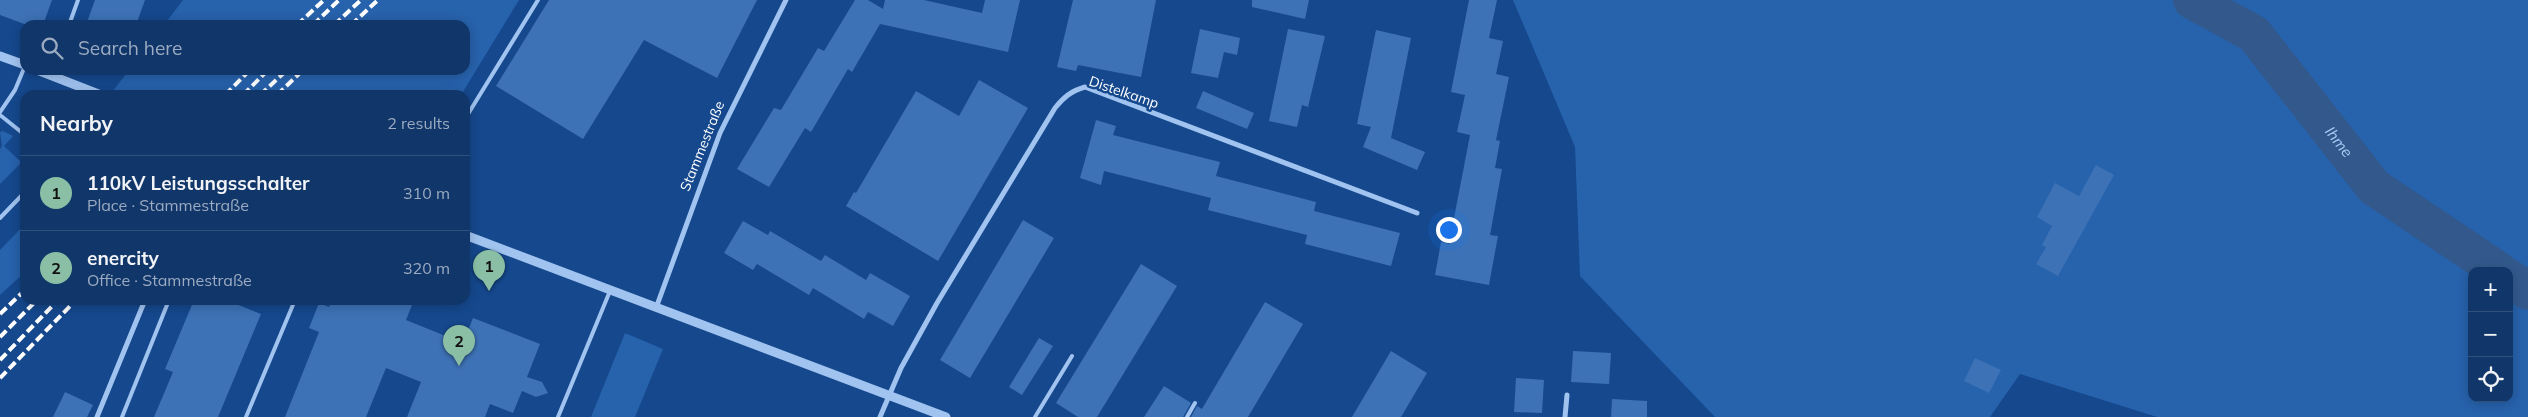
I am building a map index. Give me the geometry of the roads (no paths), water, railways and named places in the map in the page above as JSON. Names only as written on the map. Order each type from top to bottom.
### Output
[{"type":"street","name":"Stammestraße","points":[[656,308],[720,133],[786,0]]},
{"type":"street","points":[[0,56],[20,64]]},
{"type":"street","points":[[56,75],[90,90]]},
{"type":"street","name":"Distelkamp","points":[[889,395],[901,368],[937,302],[1056,108],[1064,98],[1078,89],[1085,88],[1417,213]]},
{"type":"street","points":[[470,237],[946,417]]},
{"type":"street","points":[[98,417],[143,305]]},
{"type":"street","points":[[880,417],[889,395]]},
{"type":"street","points":[[1565,417],[1567,395]]},
{"type":"lane","points":[[71,20],[78,0]]},
{"type":"lane","points":[[470,110],[538,0]]},
{"type":"lane","points":[[20,131],[0,113],[15,90],[21,75]]},
{"type":"lane","points":[[0,218],[20,197]]},
{"type":"lane","points":[[558,417],[610,291]]},
{"type":"lane","points":[[122,417],[167,305]]},
{"type":"lane","points":[[246,417],[291,305]]},
{"type":"lane","points":[[1035,417],[1072,356]]},
{"type":"lane","points":[[1187,417],[1195,403]]},
{"type":"waterway","name":"Ihme","points":[[2192,0],[2254,34],[2374,187],[2493,267]]},
{"type":"waterway","name":"Ihme","points":[[2513,281],[2528,291]]},
{"type":"railway","points":[[302,20],[324,0]]},
{"type":"railway","points":[[318,20],[339,0]]},
{"type":"railway","points":[[339,20],[361,0]]},
{"type":"railway","points":[[356,20],[378,0]]},
{"type":"railway","points":[[230,90],[245,75]]},
{"type":"railway","points":[[248,90],[263,75]]},
{"type":"railway","points":[[265,90],[282,75]]},
{"type":"railway","points":[[282,90],[298,75]]},
{"type":"railway","points":[[0,314],[20,295]]},
{"type":"railway","points":[[0,337],[32,305]]},
{"type":"railway","points":[[0,360],[53,305]]},
{"type":"railway","points":[[0,378],[71,305]]},
{"type":"place","name":"110kV Leistungsschalter","points":[[489,291]]},
{"type":"place","name":"enercity","points":[[459,366]]}]
